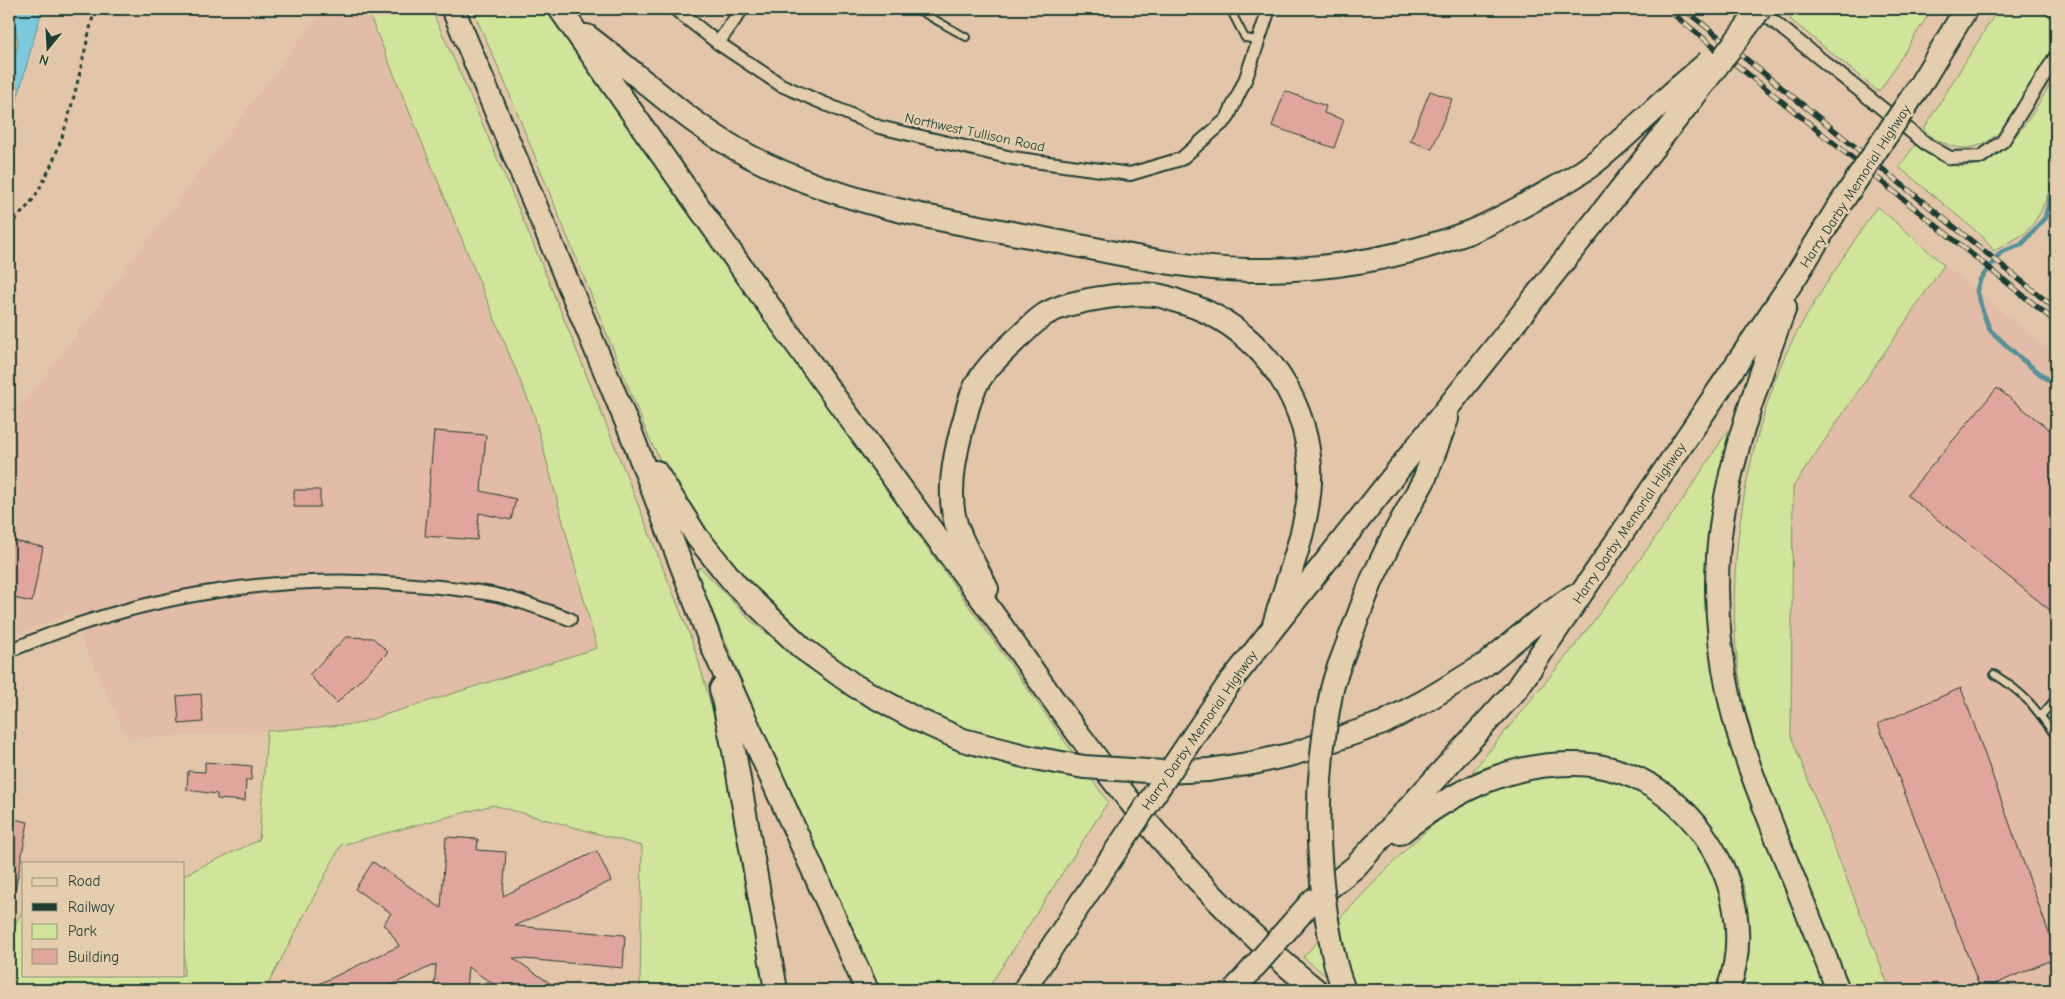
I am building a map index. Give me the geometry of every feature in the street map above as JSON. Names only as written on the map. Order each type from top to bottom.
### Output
[{"type":"highway","points":[[453,9],[631,433],[713,648],[867,990]]},
{"type":"highway","name":"Harry Darby Memorial Highway","points":[[1024,990],[1228,685],[1454,400],[1686,93],[1741,33],[1759,9]]},
{"type":"highway","name":"Harry Darby Memorial Highway","points":[[1234,990],[1312,902],[1355,867],[1516,690],[1796,276],[1920,85],[1966,9]]},
{"type":"highway","points":[[565,16],[662,98],[717,137],[749,156],[822,188],[910,214],[1188,265],[1247,270],[1305,268],[1358,262],[1420,248],[1469,232],[1516,210],[1592,165],[1686,93]]},
{"type":"highway","points":[[565,16],[813,369],[1009,636],[1083,742],[1161,840],[1223,906],[1285,965],[1316,990]]},
{"type":"highway","points":[[1796,276],[1758,382],[1728,486],[1721,531],[1718,612],[1723,665],[1739,736],[1753,778],[1838,990]]},
{"type":"highway","points":[[1009,636],[956,524],[952,487],[955,456],[973,390],[997,357],[1045,314],[1084,300],[1119,295],[1156,295],[1197,307],[1220,318],[1242,333],[1260,351],[1276,371],[1290,394],[1300,418],[1306,443],[1310,468],[1309,494],[1305,520],[1273,628]]},
{"type":"highway","points":[[1344,990],[1332,947],[1321,885],[1317,829],[1318,790],[1331,692],[1348,640],[1381,562],[1424,480],[1454,400]]},
{"type":"highway","points":[[631,433],[697,537],[736,585],[802,648],[855,686],[914,718],[963,740],[1028,757],[1084,767],[1164,772],[1209,770],[1269,759],[1338,740],[1383,723],[1425,701],[1486,664],[1532,626],[1588,585]]},
{"type":"highway","points":[[713,648],[734,751],[776,990]]},
{"type":"highway","points":[[1355,867],[1429,810],[1460,792],[1485,781],[1537,767],[1564,764],[1595,766],[1618,772],[1641,781],[1680,808],[1706,838],[1722,865],[1736,912],[1736,959],[1728,990]]},
{"type":"street","name":"Northwest Tullison Road","points":[[674,9],[718,43],[781,85],[879,126],[1012,158],[1130,174],[1181,158],[1227,119],[1246,78],[1269,9]]},
{"type":"street","points":[[718,43],[742,9]]},
{"type":"street","points":[[1759,9],[1929,146],[1950,158],[1981,157],[2003,141],[2056,56]]},
{"type":"street","points":[[9,651],[100,617],[156,602],[213,591],[271,584],[329,581],[387,582],[445,587],[502,596],[570,618]]},
{"type":"lane","points":[[916,9],[966,38]]},
{"type":"lane","points":[[1230,9],[1245,38],[1258,40]]},
{"type":"lane","points":[[1994,674],[2017,689],[2036,708],[2056,737]]},
{"type":"lane","points":[[2041,716],[2056,698]]},
{"type":"path","points":[[9,226],[30,204],[47,175],[70,109],[95,9]]},
{"type":"shaded area","points":[[323,9],[367,9],[534,414],[597,648],[352,726],[128,739],[87,651],[73,612],[9,639],[9,403],[26,401]]},
{"type":"shaded area","points":[[1944,265],[2056,355],[2056,990],[1890,990],[1791,736],[1793,487]]},
{"type":"green space","points":[[367,9],[431,9],[533,243],[691,638],[716,725],[736,813],[768,990],[640,990],[642,846],[493,805],[341,845],[265,990],[9,990],[9,936],[22,912],[22,976],[185,976],[185,875],[259,840],[267,731],[356,724],[597,648],[534,414]]},
{"type":"green space","points":[[472,9],[545,9],[1108,802],[987,990],[874,990],[696,573],[700,567],[749,619],[821,677],[862,703],[908,727],[1025,748],[944,722],[865,681],[832,658],[775,613],[717,549],[669,477],[649,438],[501,73]]},
{"type":"green space","points":[[1797,9],[1932,9],[1879,92],[1790,19]]},
{"type":"green space","points":[[1998,9],[2056,9],[2056,43],[2002,129],[1993,138],[1984,144],[1964,148],[1943,143],[1923,130]]},
{"type":"green space","points":[[2056,75],[2056,175],[2040,213],[2033,224],[2024,234],[1994,251],[1982,236],[1899,167],[1915,145],[1941,162],[1964,166],[1982,162],[1998,153],[2025,124]]},
{"type":"green space","points":[[1877,206],[1944,265],[1793,487],[1791,736],[1890,990],[1851,990],[1780,817],[1756,747],[1739,675],[1735,637],[1734,598],[1740,519],[1747,481],[1766,408],[1778,373],[1786,353],[1807,315]]},
{"type":"green space","points":[[1736,421],[1713,629],[1829,990],[1741,990],[1746,970],[1748,948],[1747,909],[1743,885],[1721,839],[1706,818],[1669,784],[1647,771],[1623,761],[1582,752],[1534,755],[1472,772],[1574,647],[1635,566]]},
{"type":"green space","points":[[1568,773],[1621,783],[1650,795],[1691,833],[1717,879],[1727,927],[1727,955],[1717,990],[1344,990],[1303,957],[1407,848],[1458,805],[1509,781]]},
{"type":"water","points":[[16,9],[42,9],[9,129],[9,78],[18,44],[14,20]]},
{"type":"building","points":[[1285,91],[1326,106],[1324,113],[1344,120],[1334,148],[1272,126]]},
{"type":"building","points":[[1430,91],[1452,99],[1432,149],[1410,141]]},
{"type":"building","points":[[1997,388],[2056,435],[2056,615],[1907,495]]},
{"type":"building","points":[[434,431],[486,435],[481,491],[516,499],[511,520],[479,513],[477,540],[425,536]]},
{"type":"building","points":[[294,490],[320,490],[320,507],[294,507]]},
{"type":"building","points":[[9,540],[43,547],[32,602],[9,597]]},
{"type":"building","points":[[346,637],[373,638],[388,652],[337,703],[309,675]]},
{"type":"building","points":[[1961,688],[2056,953],[2056,958],[1981,990],[1878,724]]},
{"type":"building","points":[[201,694],[203,722],[179,724],[177,696]]},
{"type":"building","points":[[205,762],[252,766],[251,780],[246,780],[245,801],[217,799],[217,794],[187,790],[188,771],[205,772]]},
{"type":"building","points":[[9,818],[28,822],[15,891],[9,890]]},
{"type":"building","points":[[446,837],[478,839],[477,850],[506,852],[503,896],[597,851],[611,881],[515,926],[625,935],[623,968],[513,958],[560,990],[502,990],[468,967],[466,990],[434,990],[436,964],[381,990],[306,990],[399,946],[388,928],[383,925],[391,913],[355,889],[373,862],[441,908]]},
{"type":"waterway","points":[[2056,181],[2053,185],[2045,218],[2021,245],[2001,252],[1980,280],[1977,290],[1990,330],[2019,357],[2056,386]]},
{"type":"railway","points":[[1667,9],[2056,322]]},
{"type":"railway","points":[[1684,9],[2056,309]]}]
